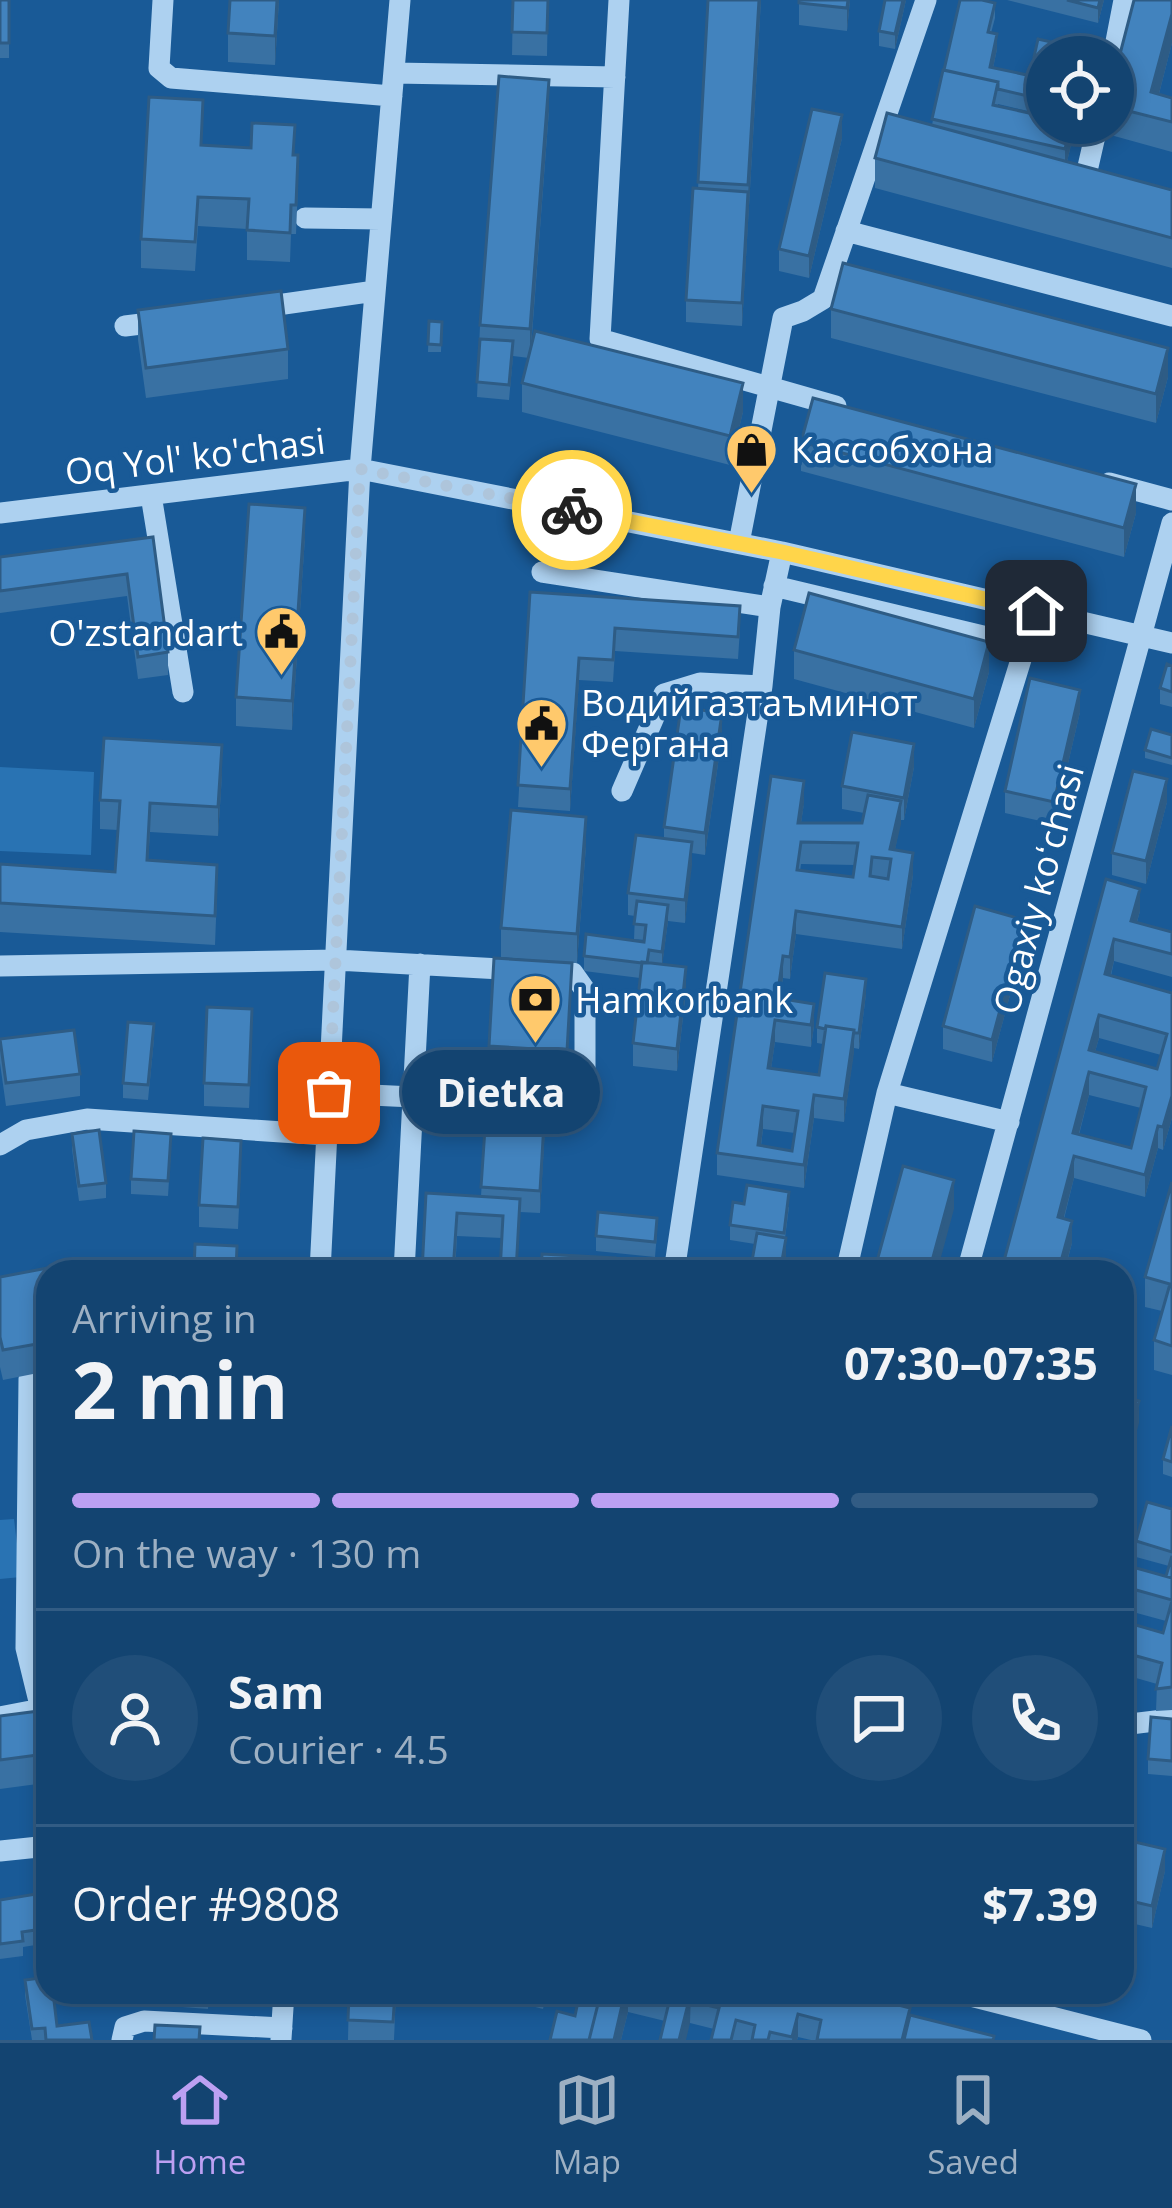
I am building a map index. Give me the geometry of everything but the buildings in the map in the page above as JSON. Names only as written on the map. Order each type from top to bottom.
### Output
[{"type":"street","points":[[163,0],[159,68],[171,79],[393,85],[615,77]]},
{"type":"street","points":[[321,1260],[360,469],[400,0]]},
{"type":"street","points":[[619,0],[600,339],[859,413]]},
{"type":"street","points":[[739,543],[783,318],[823,298],[926,0]]},
{"type":"street","points":[[1117,36],[1124,0]]},
{"type":"street","points":[[1088,170],[1094,144]]},
{"type":"street","points":[[305,218],[382,219]]},
{"type":"street","points":[[846,231],[1172,316]]},
{"type":"street","points":[[238,310],[375,291]]},
{"type":"street","points":[[124,326],[193,317]]},
{"type":"street","name":"Oq Yol' ko'chasi","points":[[0,513],[360,469],[782,552],[1172,643]]},
{"type":"street","points":[[1083,475],[1172,500]]},
{"type":"street","points":[[151,495],[183,692]]},
{"type":"street","name":"Ogaxiy koʻchasi","points":[[970,1260],[1172,523]]},
{"type":"street","points":[[676,1260],[782,552]]},
{"type":"street","points":[[542,572],[772,597],[982,636]]},
{"type":"street","points":[[849,1260],[887,1093],[1036,611]]},
{"type":"street","points":[[622,791],[664,694],[700,683],[762,686]]},
{"type":"street","points":[[0,966],[336,960],[573,973],[585,990],[584,1084]]},
{"type":"street","points":[[405,1260],[420,964]]},
{"type":"street","points":[[329,1093],[413,1097]]},
{"type":"street","points":[[887,1093],[1009,1122]]},
{"type":"street","points":[[0,1144],[26,1130],[87,1119],[327,1135]]},
{"type":"street","points":[[36,1379],[29,1379],[26,1648],[36,1688]]},
{"type":"street","points":[[0,1717],[36,1723]]},
{"type":"street","points":[[1134,1724],[1172,1719]]},
{"type":"street","points":[[0,1851],[36,1847]]},
{"type":"street","points":[[122,2040],[125,2027],[143,2021],[281,2034],[283,2004]]},
{"type":"street","points":[[1002,2004],[1141,2040]]},
{"type":"shaded area","points":[[0,767],[94,772],[91,855],[0,851]]},
{"type":"shaded area","points":[[14,1519],[21,1577],[0,1579],[0,1520]]},
{"type":"way so far","points":[[329,1093],[360,469],[572,510]]},
{"type":"place","name":"Кассобхона","points":[[752,495]]},
{"type":"place","name":"O'zstandart","points":[[282,678]]},
{"type":"place","name":"Водийгазтаъминот Фергана","points":[[542,769]]},
{"type":"place","name":"Hamkorbank","points":[[536,1045]]},
{"type":"place","name":"Dietka","points":[[329,1093]]},
{"type":"route","points":[[572,510],[782,552],[1036,611]]}]
